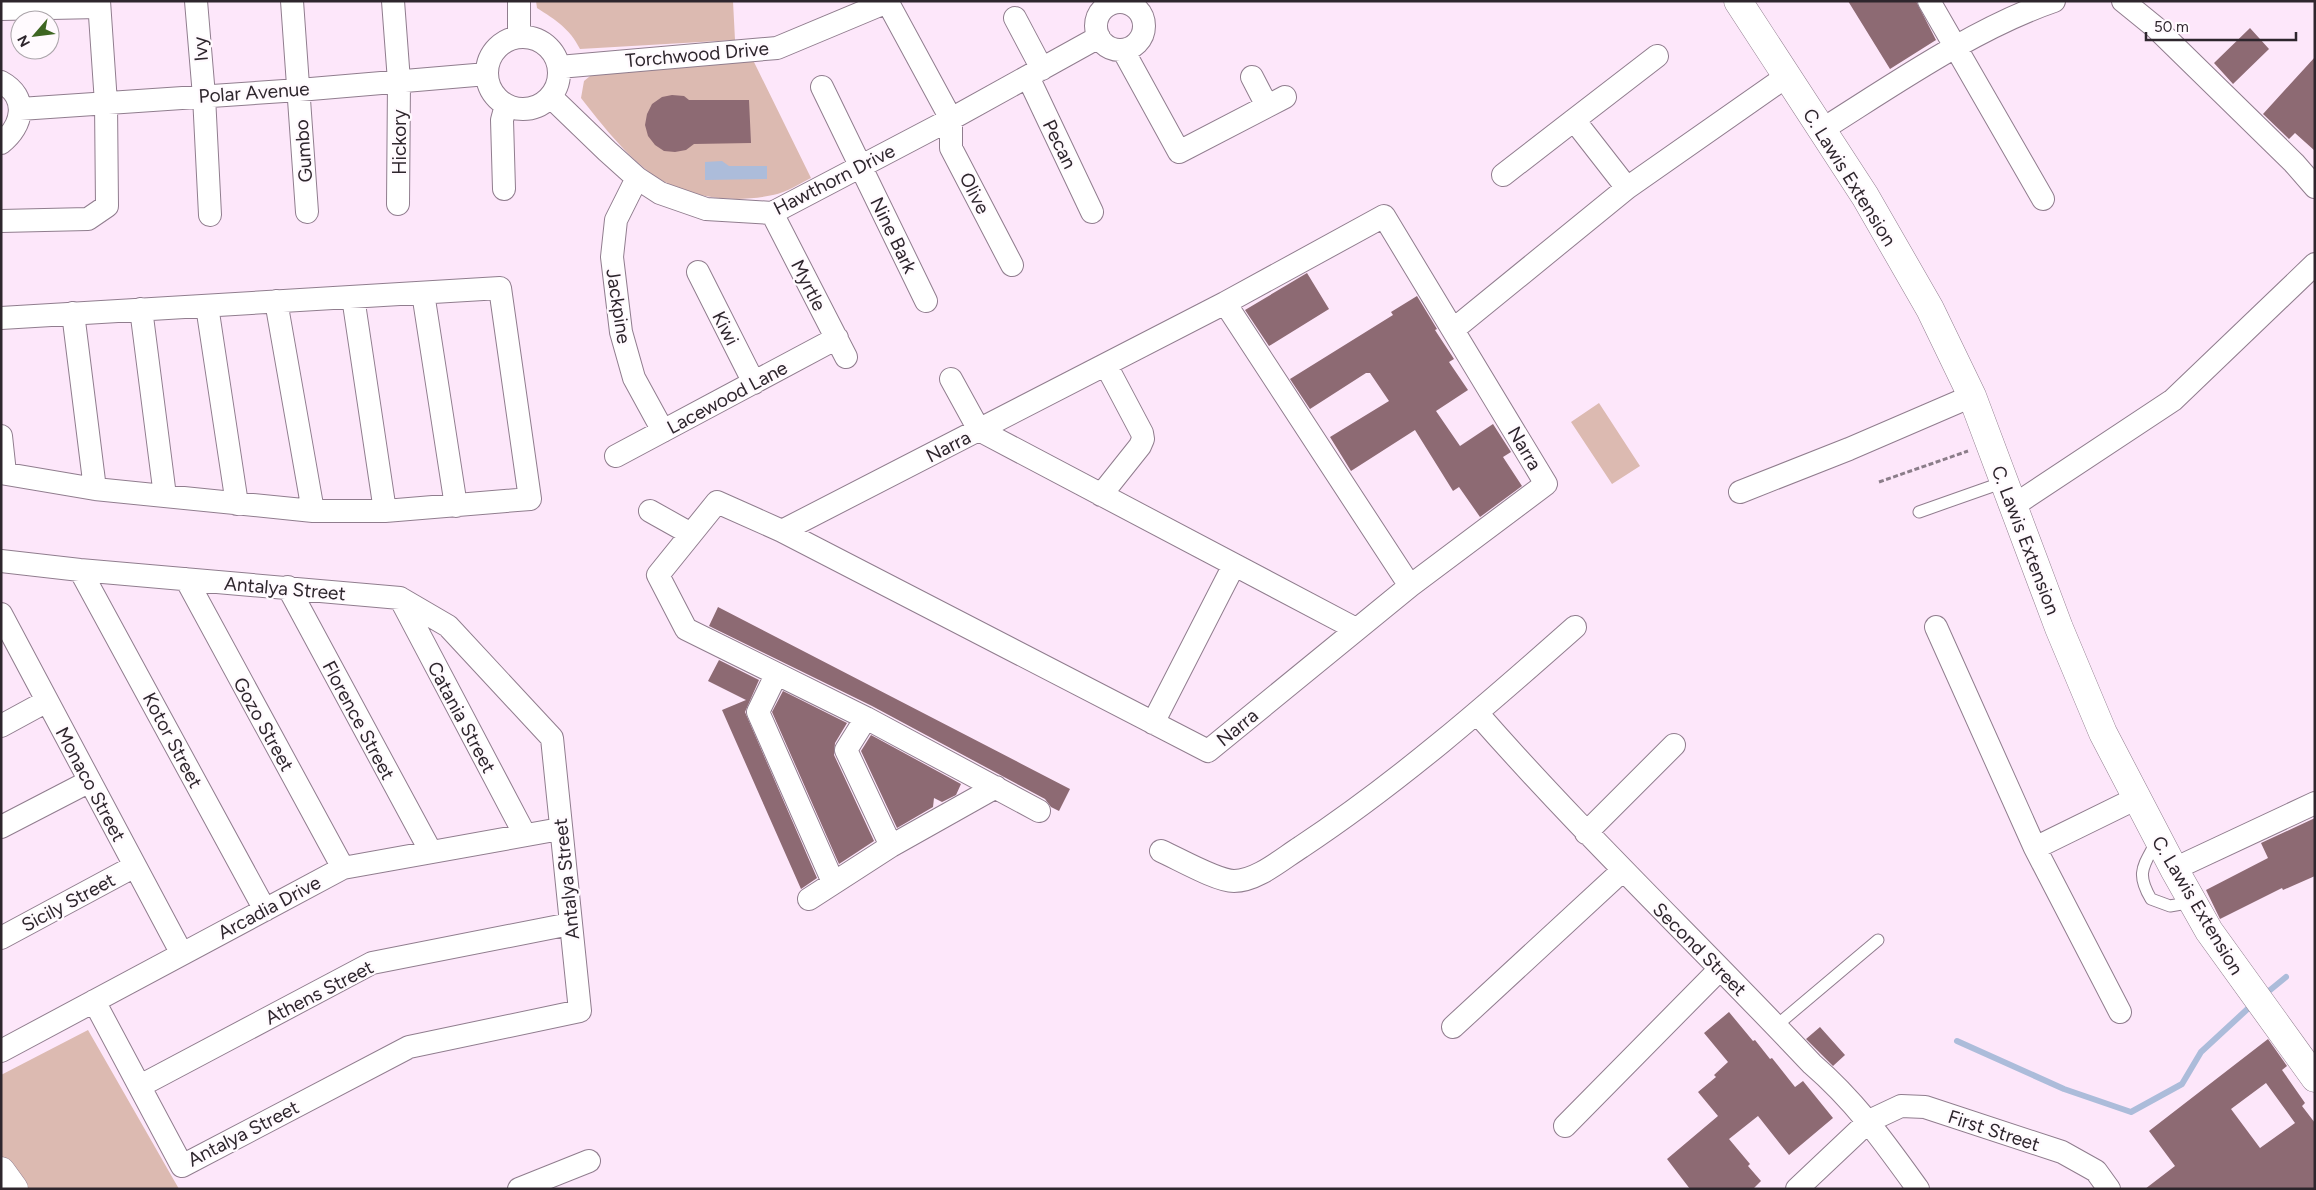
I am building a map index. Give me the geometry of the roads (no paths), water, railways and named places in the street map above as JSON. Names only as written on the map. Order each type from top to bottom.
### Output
[{"type":"street","name":"Ivy","points":[[196,1],[204,96],[210,215]]},
{"type":"street","name":"Gumbo","points":[[292,1],[306,212]]},
{"type":"street","name":"Hickory","points":[[393,1],[399,81],[398,204]]},
{"type":"street","points":[[519,1],[519,37]]},
{"type":"street","name":"C. Lawis Extension","points":[[1738,1],[1865,196],[1930,310],[1972,396],[2059,628],[2103,733],[2174,869],[2209,931],[2238,974],[2315,1078]]},
{"type":"street","points":[[1929,1],[2043,199]]},
{"type":"street","points":[[1823,130],[1956,48],[2034,8],[2054,1]]},
{"type":"street","points":[[2123,1],[2155,27],[2294,163],[2315,187]]},
{"type":"street","points":[[887,2],[951,119]]},
{"type":"street","name":"Torchwood Drive","points":[[559,67],[777,48],[887,2]]},
{"type":"street","points":[[1118,3],[1128,4],[1136,8],[1144,24],[1143,33],[1139,41],[1132,47],[1123,50],[1114,50],[1105,44],[1099,37],[1097,28],[1098,19],[1102,11],[1110,5],[1118,3]]},
{"type":"street","points":[[1,9],[99,4],[106,103],[107,206],[88,219],[1,220]]},
{"type":"street","name":"Pecan","points":[[1015,18],[1035,73],[1092,212]]},
{"type":"street","points":[[519,37],[532,38],[545,44],[554,54],[559,67],[558,82],[551,97],[542,105],[530,109],[517,109],[506,105],[493,91],[487,74],[489,61],[496,50],[507,41],[519,37]]},
{"type":"street","name":"Hawthorn Drive","points":[[551,97],[637,178],[660,193],[706,209],[772,213],[951,119],[1099,37]]},
{"type":"street","points":[[1123,50],[1178,152],[1276,101],[1252,77]]},
{"type":"street","points":[[1503,176],[1657,56]]},
{"type":"street","name":"Polar Avenue","points":[[20,109],[299,90],[487,74]]},
{"type":"street","points":[[1454,329],[1627,188],[1787,76]]},
{"type":"street","points":[[1,82],[8,85],[16,96],[20,109],[18,122],[12,134],[1,143]]},
{"type":"street","name":"Nine Bark","points":[[822,87],[926,301]]},
{"type":"street","points":[[504,189],[502,120],[506,105]]},
{"type":"street","name":"Olive","points":[[951,119],[952,148],[1012,264]]},
{"type":"street","points":[[1574,120],[1627,188]]},
{"type":"street","name":"Jackpine","points":[[637,178],[616,220],[612,257],[621,332],[634,378],[663,431]]},
{"type":"street","name":"Myrtle","points":[[772,213],[842,348]]},
{"type":"street","name":"Narra","points":[[1384,216],[1546,484],[1410,586],[1208,751],[782,532],[1225,303],[1384,216]]},
{"type":"street","points":[[2008,494],[2173,400],[2315,264]]},
{"type":"street","name":"Kiwi","points":[[698,272],[754,383]]},
{"type":"street","points":[[1,318],[500,288],[530,498],[385,511],[313,511],[95,489],[3,473],[1,436]]},
{"type":"street","points":[[423,293],[456,506]]},
{"type":"street","points":[[353,297],[385,511]]},
{"type":"street","points":[[276,302],[313,511]]},
{"type":"street","points":[[1225,303],[1410,586]]},
{"type":"street","points":[[207,306],[237,504]]},
{"type":"street","points":[[141,309],[165,496]]},
{"type":"street","points":[[73,313],[95,489]]},
{"type":"street","name":"Lacewood Lane","points":[[616,456],[754,383],[842,348]]},
{"type":"street","points":[[1101,495],[1140,446],[1143,439],[1142,432],[1106,364]]},
{"type":"street","points":[[951,379],[979,430],[1356,629]]},
{"type":"street","points":[[1740,492],[1850,449],[1972,396]]},
{"type":"street","points":[[782,532],[717,502],[658,575],[686,629],[866,718],[1040,811]]},
{"type":"street","points":[[650,511],[691,534]]},
{"type":"street","name":"Antalya Street","points":[[1,561],[80,570],[400,598],[448,626],[552,738],[580,1011],[409,1047],[182,1166],[94,1001]]},
{"type":"street","points":[[1153,723],[1234,565]]},
{"type":"street","name":"Kotor Street","points":[[80,570],[265,910]]},
{"type":"street","name":"Gozo Street","points":[[186,579],[343,868]]},
{"type":"street","name":"Florence Street","points":[[288,587],[431,852]]},
{"type":"street","name":"Catania Street","points":[[400,598],[525,835]]},
{"type":"street","name":"Monaco Street","points":[[3,621],[182,954]]},
{"type":"street","points":[[1161,851],[1222,879],[1235,881],[1247,879],[1265,870],[1332,826],[1477,713],[1575,627]]},
{"type":"street","points":[[1936,627],[2035,848],[2120,1012]]},
{"type":"street","points":[[776,675],[758,712],[833,882]]},
{"type":"street","points":[[1,726],[47,701]]},
{"type":"street","name":"Second Street","points":[[1477,713],[1622,871],[1812,1064],[1840,1088],[1869,1121],[1918,1189]]},
{"type":"street","points":[[866,718],[846,750],[891,846]]},
{"type":"street","points":[[1586,833],[1674,745]]},
{"type":"street","points":[[1,827],[90,781]]},
{"type":"street","points":[[809,899],[891,846],[996,787]]},
{"type":"street","points":[[2035,848],[2137,798]]},
{"type":"street","points":[[2174,869],[2315,803]]},
{"type":"street","name":"Arcadia Drive","points":[[1,1051],[343,868],[560,829]]},
{"type":"street","name":"Sicily Street","points":[[1,938],[135,866]]},
{"type":"street","points":[[1453,1027],[1622,871]]},
{"type":"street","name":"Athens Street","points":[[140,1086],[372,963],[570,924]]},
{"type":"street","points":[[1565,1126],[1720,969]]},
{"type":"street","name":"First Street","points":[[1797,1189],[1869,1121],[1901,1106],[1924,1107],[2062,1152],[2096,1171],[2109,1189]]},
{"type":"street","points":[[519,1189],[588,1161]]},
{"type":"street","points":[[1,1171],[14,1189]]},
{"type":"lane","points":[[1919,512],[2008,494]]},
{"type":"lane","points":[[2158,838],[2142,869],[2142,883],[2150,899],[2170,906],[2192,902]]},
{"type":"lane","points":[[1776,1026],[1878,940]]},
{"type":"water","points":[[722,161],[729,166],[767,166],[767,179],[705,180],[705,162]]},
{"type":"waterway","points":[[2264,995],[2286,977]]},
{"type":"waterway","points":[[1957,1041],[2064,1089],[2131,1112],[2182,1084],[2201,1052],[2254,1003]]}]
